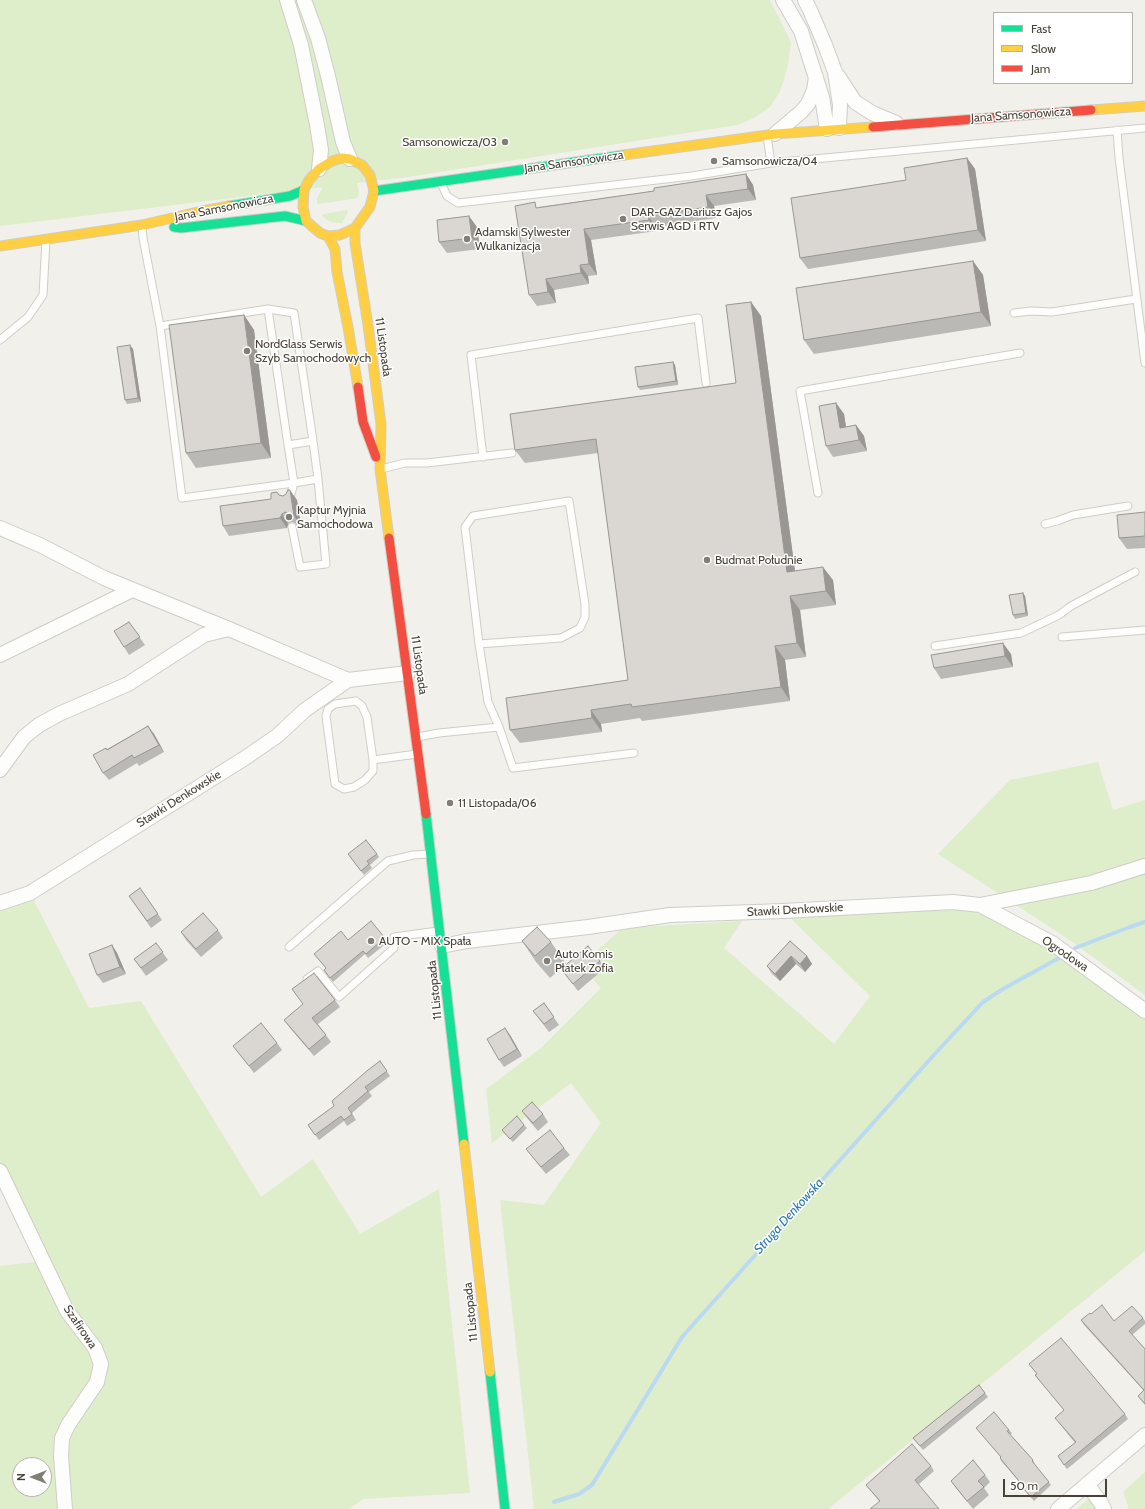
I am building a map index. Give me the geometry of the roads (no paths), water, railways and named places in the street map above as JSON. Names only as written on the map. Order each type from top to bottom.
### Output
[{"type":"street","points":[[287,0],[301,45],[317,125],[321,150],[319,169]]},
{"type":"street","points":[[304,0],[318,38],[343,142],[350,159]]},
{"type":"street","points":[[784,0],[801,32],[833,129]]},
{"type":"street","name":"Jana Samsonowicza","points":[[804,0],[810,10],[835,72],[840,105],[833,129]]},
{"type":"street","name":"Jana Samsonowicza","points":[[835,72],[855,102],[872,113],[896,124]]},
{"type":"street","points":[[771,134],[801,112],[808,104],[814,90],[816,77]]},
{"type":"street","name":"Jana Samsonowicza","points":[[374,192],[771,134],[1145,106]]},
{"type":"street","points":[[342,158],[350,159],[362,165],[370,175],[374,192],[370,207],[355,228],[340,235],[328,236],[320,233],[306,221],[303,207],[304,190],[309,180],[319,169],[332,161],[342,158]]},
{"type":"street","name":"Jana Samsonowicza","points":[[0,246],[142,225],[202,211],[290,196],[304,190]]},
{"type":"street","name":"Jana Samsonowicza","points":[[142,225],[181,228],[285,216],[306,221]]},
{"type":"street","name":"11 Listopada","points":[[355,228],[354,243],[368,325],[381,424],[380,469],[419,753],[505,1509]]},
{"type":"street","name":"11 Listopada","points":[[328,236],[335,249],[337,272],[348,327],[363,422],[380,469]]},
{"type":"street","name":"Stawki Denkowskie","points":[[0,528],[40,545],[104,578],[348,680]]},
{"type":"street","points":[[0,655],[132,590]]},
{"type":"street","points":[[0,770],[24,737],[39,725],[59,714],[128,684],[204,636],[229,629]]},
{"type":"street","name":"Stawki Denkowskie","points":[[0,903],[30,893],[246,758],[277,736],[305,710],[348,680],[408,673]]},
{"type":"street","name":"Stawki Denkowskie","points":[[442,946],[467,941],[588,927],[670,915],[953,902],[980,905],[1091,883],[1145,866]]},
{"type":"street","name":"Ogrodowa","points":[[980,905],[1052,943],[1145,1011]]},
{"type":"street","name":"Szafirowa","points":[[0,1171],[67,1312],[94,1348],[100,1364],[97,1382],[68,1425],[62,1438],[61,1456],[65,1509]]},
{"type":"street","points":[[1058,1509],[1142,1442]]},
{"type":"street","points":[[1088,1484],[1104,1509]]},
{"type":"lane","points":[[441,182],[447,196],[458,203],[692,176],[771,163],[1145,128]]},
{"type":"lane","points":[[1117,130],[1118,158],[1145,363]]},
{"type":"lane","points":[[771,134],[771,163]]},
{"type":"lane","points":[[142,225],[143,238],[160,326],[182,498],[318,479]]},
{"type":"lane","points":[[0,340],[28,316],[43,295],[46,239]]},
{"type":"lane","points":[[1014,313],[1032,310],[1052,312],[1136,299]]},
{"type":"lane","points":[[160,326],[268,310],[294,313],[318,479],[326,564],[300,567],[292,527]]},
{"type":"lane","points":[[268,310],[294,483],[289,501]]},
{"type":"lane","points":[[482,457],[471,355],[698,318],[706,383]]},
{"type":"lane","points":[[818,493],[800,391],[1020,353]]},
{"type":"lane","points":[[288,445],[313,441]]},
{"type":"lane","points":[[380,469],[405,464],[426,464],[512,453]]},
{"type":"lane","points":[[479,644],[561,638],[580,628],[585,617],[585,604],[569,501],[473,516],[465,527],[479,644],[488,702],[499,727],[513,768],[634,753]]},
{"type":"lane","points":[[1045,524],[1057,521],[1073,514],[1128,506]]},
{"type":"lane","points":[[935,646],[1021,633],[1059,615],[1071,606],[1135,572]]},
{"type":"lane","points":[[1062,637],[1145,630]]},
{"type":"lane","points":[[356,701],[362,706],[367,717],[373,760],[373,771],[365,780],[354,787],[344,789],[335,784],[326,716],[328,709],[335,704],[356,701]]},
{"type":"lane","points":[[417,737],[439,733],[499,727]]},
{"type":"lane","points":[[373,760],[419,753]]},
{"type":"lane","points":[[289,947],[388,861],[413,855],[431,854]]},
{"type":"lane","points":[[301,984],[318,971],[339,997],[394,948],[394,937],[440,931]]},
{"type":"waterway","name":"Struga Denkowska","points":[[1075,948],[1145,922]]},
{"type":"waterway","name":"Struga Denkowska","points":[[554,1502],[579,1494],[592,1485],[682,1337],[983,1002],[1003,989],[1059,958]]},
{"type":"place","name":"Samsonowicza/03","points":[[505,142]]},
{"type":"place","name":"Samsonowicza/04","points":[[714,161]]},
{"type":"place","name":"DAR-GAZ Dariusz Gajos Serwis AGD i RTV","points":[[623,219]]},
{"type":"place","name":"Adamski Sylwester Wulkanizacja","points":[[467,239]]},
{"type":"place","name":"NordGlass Serwis Szyb Samochodowych","points":[[247,351]]},
{"type":"place","name":"Kaptur Myjnia Samochodowa","points":[[289,517]]},
{"type":"place","name":"Budmat Południe","points":[[707,560]]},
{"type":"place","name":"11 Listopada/06","points":[[450,803]]},
{"type":"place","name":"AUTO - MIX Spała","points":[[371,941]]},
{"type":"place","name":"Auto Komis Płatek Zofia","points":[[547,961]]}]
